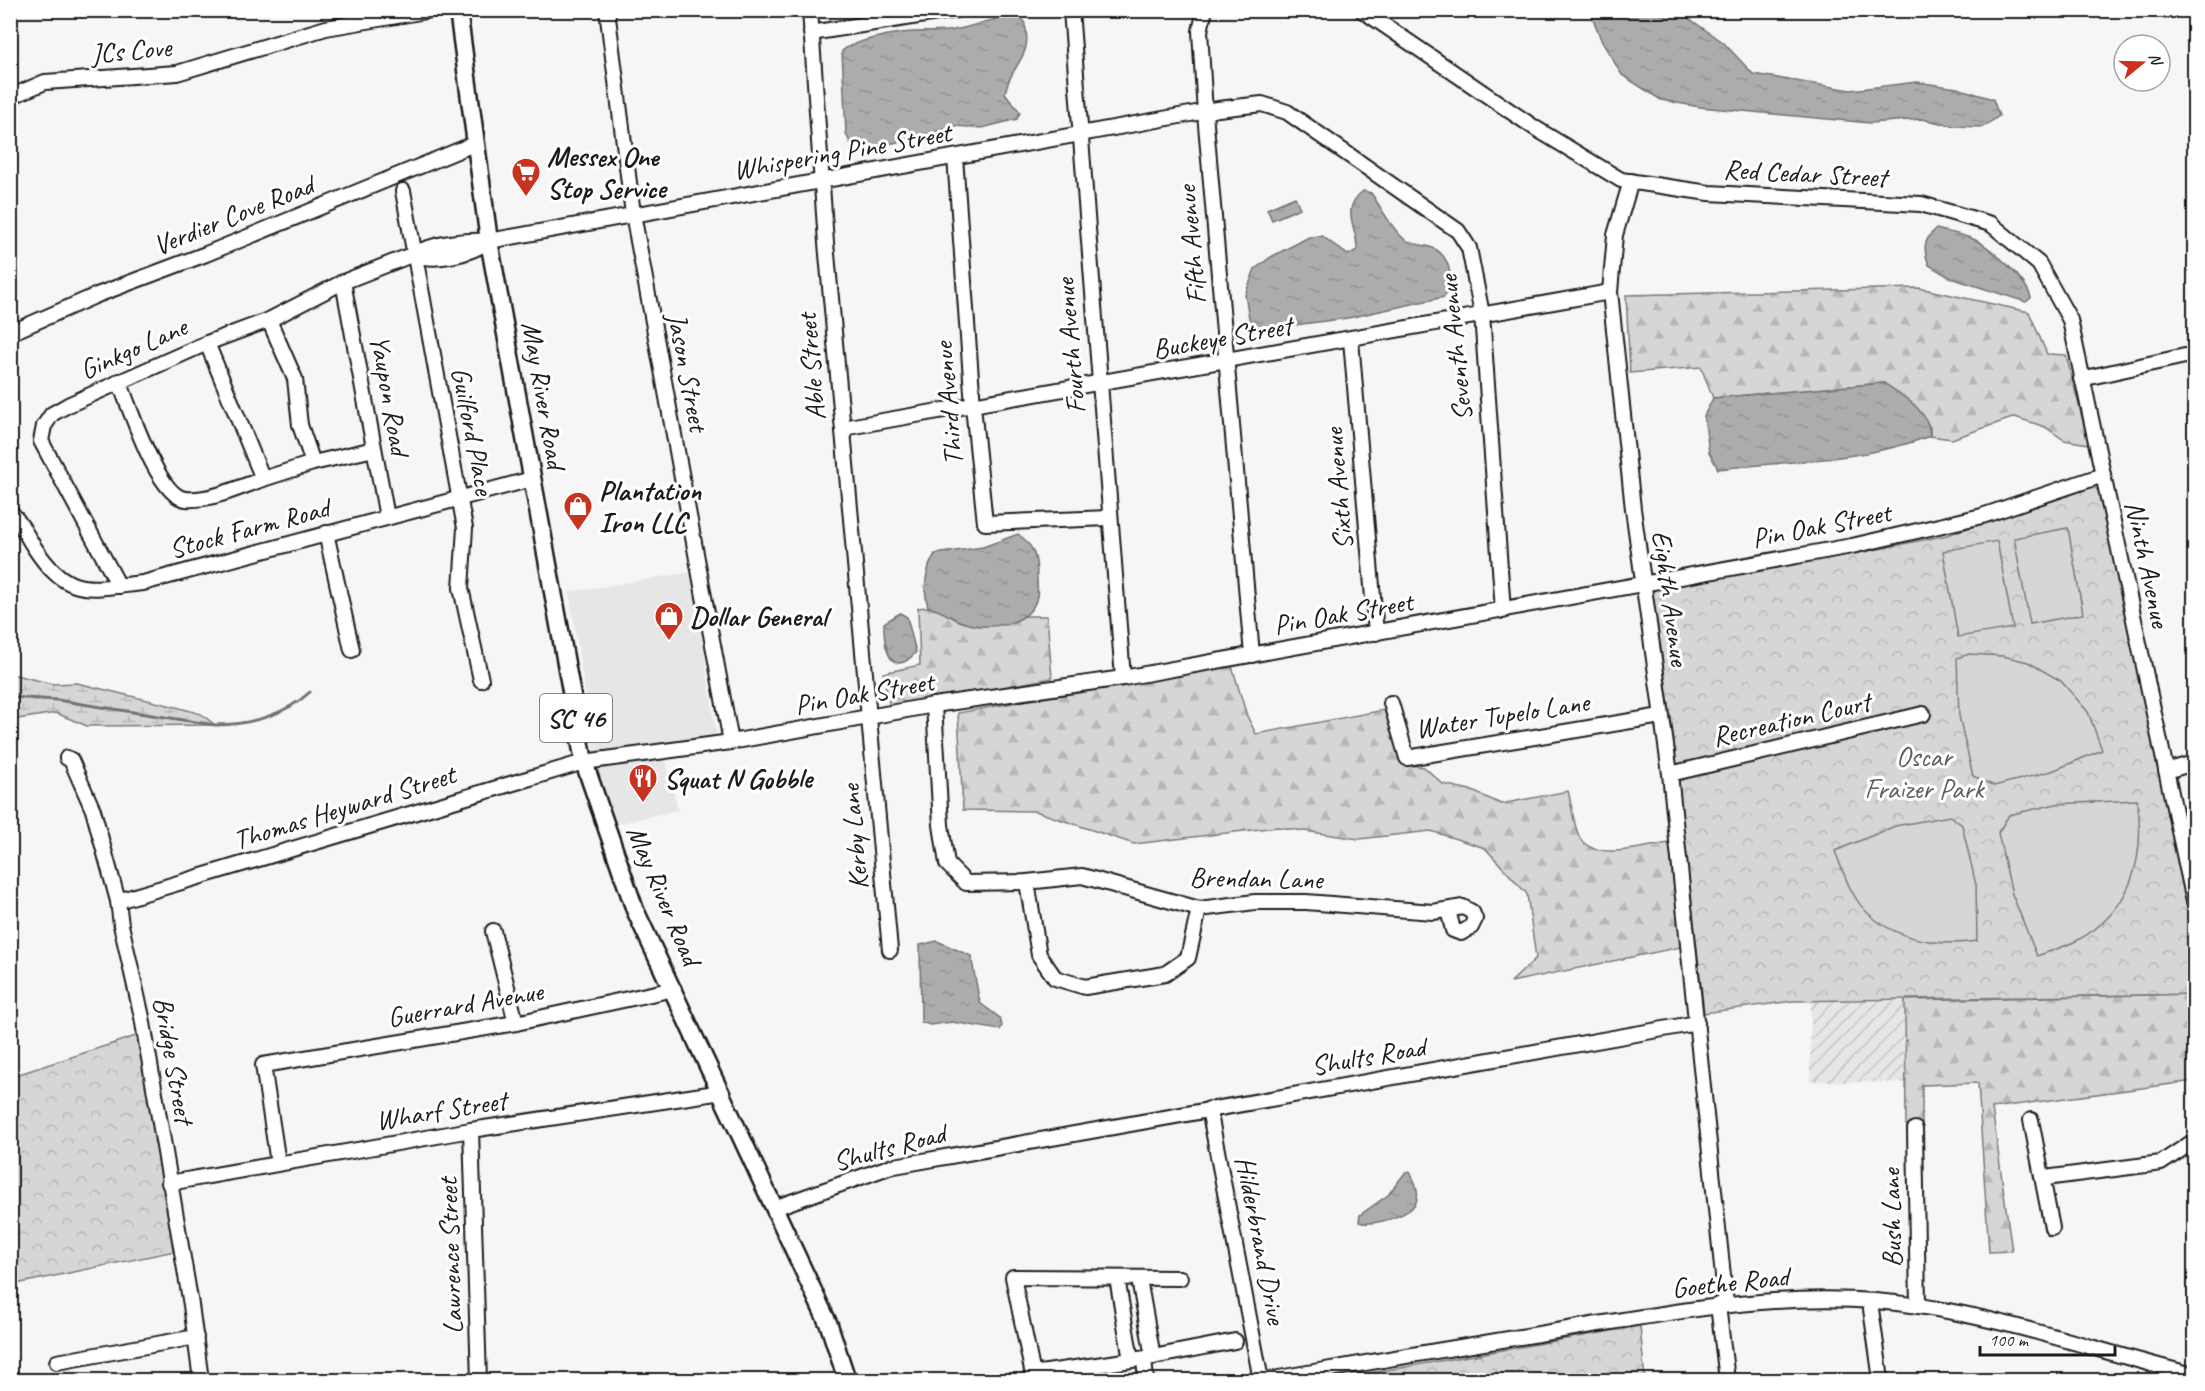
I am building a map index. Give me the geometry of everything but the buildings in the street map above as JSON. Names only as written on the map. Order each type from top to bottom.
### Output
[{"type":"main road","name":"May River Road","points":[[458,10],[474,144],[489,241],[584,762],[635,910],[674,989],[829,1325],[847,1380]]},
{"type":"street","name":"JCs Cove","points":[[10,97],[45,82],[177,73],[326,28],[432,10]]},
{"type":"street","name":"Jason Street","points":[[607,10],[633,214],[731,742]]},
{"type":"street","name":"Able Street","points":[[810,10],[821,180],[870,719]]},
{"type":"street","name":"Fourth Avenue","points":[[1071,10],[1098,384],[1123,678]]},
{"type":"street","name":"Fifth Avenue","points":[[1205,10],[1200,32],[1205,113],[1252,656]]},
{"type":"street","name":"Red Cedar Street","points":[[1362,10],[1535,128],[1621,180],[1709,193],[1921,204],[1991,224],[2038,264],[2070,320],[2081,379]]},
{"type":"street","points":[[811,33],[946,11]]},
{"type":"street","name":"Seventh Avenue","points":[[1205,113],[1262,104],[1287,112],[1458,231],[1469,248],[1482,314],[1503,611]]},
{"type":"street","name":"Whispering Pine Street","points":[[489,241],[1205,113]]},
{"type":"street","name":"Verdier Cove Road","points":[[10,333],[97,295],[206,254],[474,144]]},
{"type":"street","name":"Third Avenue","points":[[956,157],[973,406],[986,523],[1109,518]]},
{"type":"street","name":"Eighth Avenue","points":[[1631,181],[1615,235],[1610,292],[1633,509],[1670,774],[1697,1023]]},
{"type":"street","name":"Guilford Place","points":[[403,191],[465,528],[461,588],[481,680]]},
{"type":"street","name":"Ginkgo Lane","points":[[119,586],[42,441],[44,426],[52,414],[119,381],[207,343],[269,320],[343,282],[439,246],[472,240],[489,241]]},
{"type":"street","name":"Yaupon Road","points":[[343,282],[387,517]]},
{"type":"street","name":"Buckeye Street","points":[[843,428],[1351,340],[1610,292]]},
{"type":"street","points":[[269,320],[295,379],[300,425],[313,463]]},
{"type":"street","name":"Sixth Avenue","points":[[1351,340],[1376,633]]},
{"type":"street","points":[[207,343],[263,480]]},
{"type":"street","points":[[2081,379],[2194,354]]},
{"type":"street","name":"Ninth Avenue","points":[[2081,379],[2194,901]]},
{"type":"street","points":[[119,381],[156,472],[184,500],[263,480],[313,463],[374,449]]},
{"type":"street","name":"Pin Oak Street","points":[[584,762],[731,742],[870,719],[934,705],[1123,678],[1852,546],[1982,516],[2103,475]]},
{"type":"street","name":"Stock Farm Road","points":[[10,512],[20,521],[32,545],[52,573],[87,589],[143,583],[532,479]]},
{"type":"street","points":[[326,533],[351,650]]},
{"type":"street","name":"Water Tupelo Lane","points":[[1391,703],[1407,758],[1661,716]]},
{"type":"street","name":"Brendan Lane","points":[[934,705],[941,825],[947,864],[966,883],[1027,882],[1082,876],[1199,909],[1254,902],[1286,902],[1433,912],[1448,910]]},
{"type":"street","name":"Recreation Court","points":[[1670,774],[1923,714]]},
{"type":"street","name":"Kerby Lane","points":[[870,719],[890,950]]},
{"type":"street","name":"Bridge Street","points":[[67,758],[71,759],[93,810],[118,901],[121,925],[142,1017],[196,1337],[201,1380]]},
{"type":"street","name":"Thomas Heyward Street","points":[[118,901],[584,762]]},
{"type":"street","points":[[2166,771],[2194,763]]},
{"type":"street","points":[[1027,882],[1039,955],[1055,978],[1085,987],[1165,974],[1188,958],[1199,909]]},
{"type":"street","points":[[493,931],[516,1023]]},
{"type":"street","name":"Guerrard Avenue","points":[[278,1163],[263,1065],[516,1023],[674,989]]},
{"type":"street","points":[[1697,1023],[1727,1380]]},
{"type":"street","name":"Shults Road","points":[[774,1208],[890,1167],[1697,1023]]},
{"type":"street","name":"Wharf Street","points":[[169,1183],[471,1130],[722,1092]]},
{"type":"street","name":"Hilderbrand Drive","points":[[1209,1109],[1261,1380]]},
{"type":"street","points":[[2031,1120],[2045,1178],[2052,1228]]},
{"type":"street","name":"Lawrence Street","points":[[471,1130],[478,1380]]},
{"type":"street","name":"Bush Lane","points":[[1915,1130],[1918,1306]]},
{"type":"street","points":[[2045,1178],[2161,1163],[2194,1141]]},
{"type":"street","points":[[1180,1278],[1013,1277],[1033,1377],[1235,1341]]},
{"type":"street","points":[[1117,1278],[1142,1359],[1146,1380]]},
{"type":"street","points":[[1139,1279],[1142,1359]]},
{"type":"street","name":"Goethe Road","points":[[1267,1380],[1722,1305],[1814,1299],[1918,1306],[2004,1323],[2194,1375]]},
{"type":"street","points":[[1870,1302],[1881,1380]]},
{"type":"street","points":[[57,1362],[196,1337]]},
{"type":"shaded area","points":[[692,572],[717,738],[663,748],[678,810],[617,824],[597,769],[569,592]]},
{"type":"shaded area","points":[[1905,1000],[1904,1083],[1810,1081],[1811,1001]]},
{"type":"green space","points":[[1919,288],[2029,312],[2047,354],[2066,355],[2089,444],[2064,440],[2045,427],[2015,417],[1952,439],[1930,436],[1930,427],[1884,383],[1713,398],[1701,367],[1630,373],[1626,295]]},
{"type":"green space","name":"Oscar Fraizer Park","points":[[2093,487],[2099,491],[2194,930],[2194,994],[1793,1001],[1704,1013],[1672,725],[1652,590],[1655,587],[1864,552],[1947,535]]},
{"type":"green space","points":[[2068,528],[2083,614],[2030,624],[2014,538]]},
{"type":"green space","points":[[1997,541],[2013,628],[1958,637],[1943,551]]},
{"type":"green space","points":[[928,607],[942,610],[960,621],[1006,625],[1023,616],[1047,616],[1052,678],[890,708],[883,673],[920,665],[918,608]]},
{"type":"green space","points":[[1969,654],[2003,656],[2028,662],[2061,681],[2088,712],[2102,750],[2052,771],[1994,786],[1973,776],[1959,716],[1957,658]]},
{"type":"green space","points":[[1231,663],[1247,716],[1256,734],[1384,710],[1403,764],[1424,767],[1443,784],[1470,790],[1501,804],[1568,791],[1577,831],[1585,844],[1595,849],[1620,851],[1669,843],[1681,947],[1511,982],[1536,958],[1527,894],[1485,848],[1431,831],[1359,839],[1277,827],[1134,844],[1035,811],[963,810],[958,713]]},
{"type":"green space","points":[[11,674],[53,684],[77,683],[176,707],[201,714],[215,725],[87,726],[56,713],[11,720]]},
{"type":"green space","points":[[2137,800],[2139,842],[2136,862],[2131,881],[2122,899],[2095,929],[2076,941],[2037,956],[2012,894],[1998,833],[2009,815],[2056,804]]},
{"type":"green space","points":[[1950,816],[1962,825],[1976,885],[1977,941],[1959,943],[1923,940],[1889,928],[1861,906],[1851,890],[1835,851],[1895,826]]},
{"type":"green space","points":[[2194,994],[2194,1081],[1992,1108],[2012,1251],[1989,1252],[1978,1083],[1922,1085],[1922,1125],[1906,1125],[1905,1000]]},
{"type":"green space","points":[[142,1034],[175,1251],[11,1285],[10,1077]]},
{"type":"green space","points":[[1640,1326],[1645,1380],[1330,1380]]},
{"type":"water","points":[[1590,11],[1678,11],[1723,42],[1753,74],[1851,90],[1917,82],[1957,88],[1993,99],[1999,116],[1983,127],[1954,126],[1922,119],[1870,123],[1700,107],[1661,100],[1622,75],[1602,42]]},
{"type":"water","points":[[1016,15],[1024,21],[1027,44],[1005,93],[1020,112],[1017,119],[982,128],[955,126],[905,141],[864,148],[852,146],[846,134],[842,51],[865,40],[912,32],[949,31]]},
{"type":"water","points":[[1363,191],[1371,193],[1403,238],[1437,250],[1442,255],[1450,276],[1448,291],[1444,297],[1348,318],[1258,330],[1250,323],[1245,295],[1255,269],[1271,257],[1309,237],[1322,236],[1348,255],[1357,250],[1351,212],[1356,198]]},
{"type":"water","points":[[1295,197],[1300,208],[1272,220],[1267,209]]},
{"type":"water","points":[[1936,229],[1969,237],[1989,249],[2023,282],[2031,298],[2026,302],[1951,278],[1929,265],[1925,245]]},
{"type":"water","points":[[1884,383],[1920,411],[1929,427],[1930,436],[1879,451],[1798,462],[1718,469],[1709,452],[1704,416],[1713,398]]},
{"type":"water","points":[[1018,534],[1028,543],[1034,553],[1036,565],[1037,597],[1033,607],[1026,615],[1006,624],[982,626],[962,622],[928,607],[926,580],[935,554],[983,547]]},
{"type":"water","points":[[900,613],[907,617],[916,652],[900,663],[894,662],[890,657],[885,641],[884,623]]},
{"type":"water","points":[[937,941],[971,956],[980,1003],[1000,1018],[1002,1026],[1000,1030],[952,1022],[930,1025],[921,1022],[920,945]]},
{"type":"water","points":[[1410,1172],[1416,1185],[1417,1199],[1409,1210],[1383,1221],[1359,1222],[1360,1215],[1388,1195],[1405,1173]]},
{"type":"waterway","points":[[10,697],[57,700],[215,725],[228,725],[253,721],[278,713],[310,692]]},
{"type":"place","name":"Messex One Stop Service","points":[[526,198]]},
{"type":"place","name":"Plantation Iron LLC","points":[[578,532]]},
{"type":"place","name":"Dollar General","points":[[669,642]]},
{"type":"place","name":"Squat N Gobble","points":[[643,804]]}]
